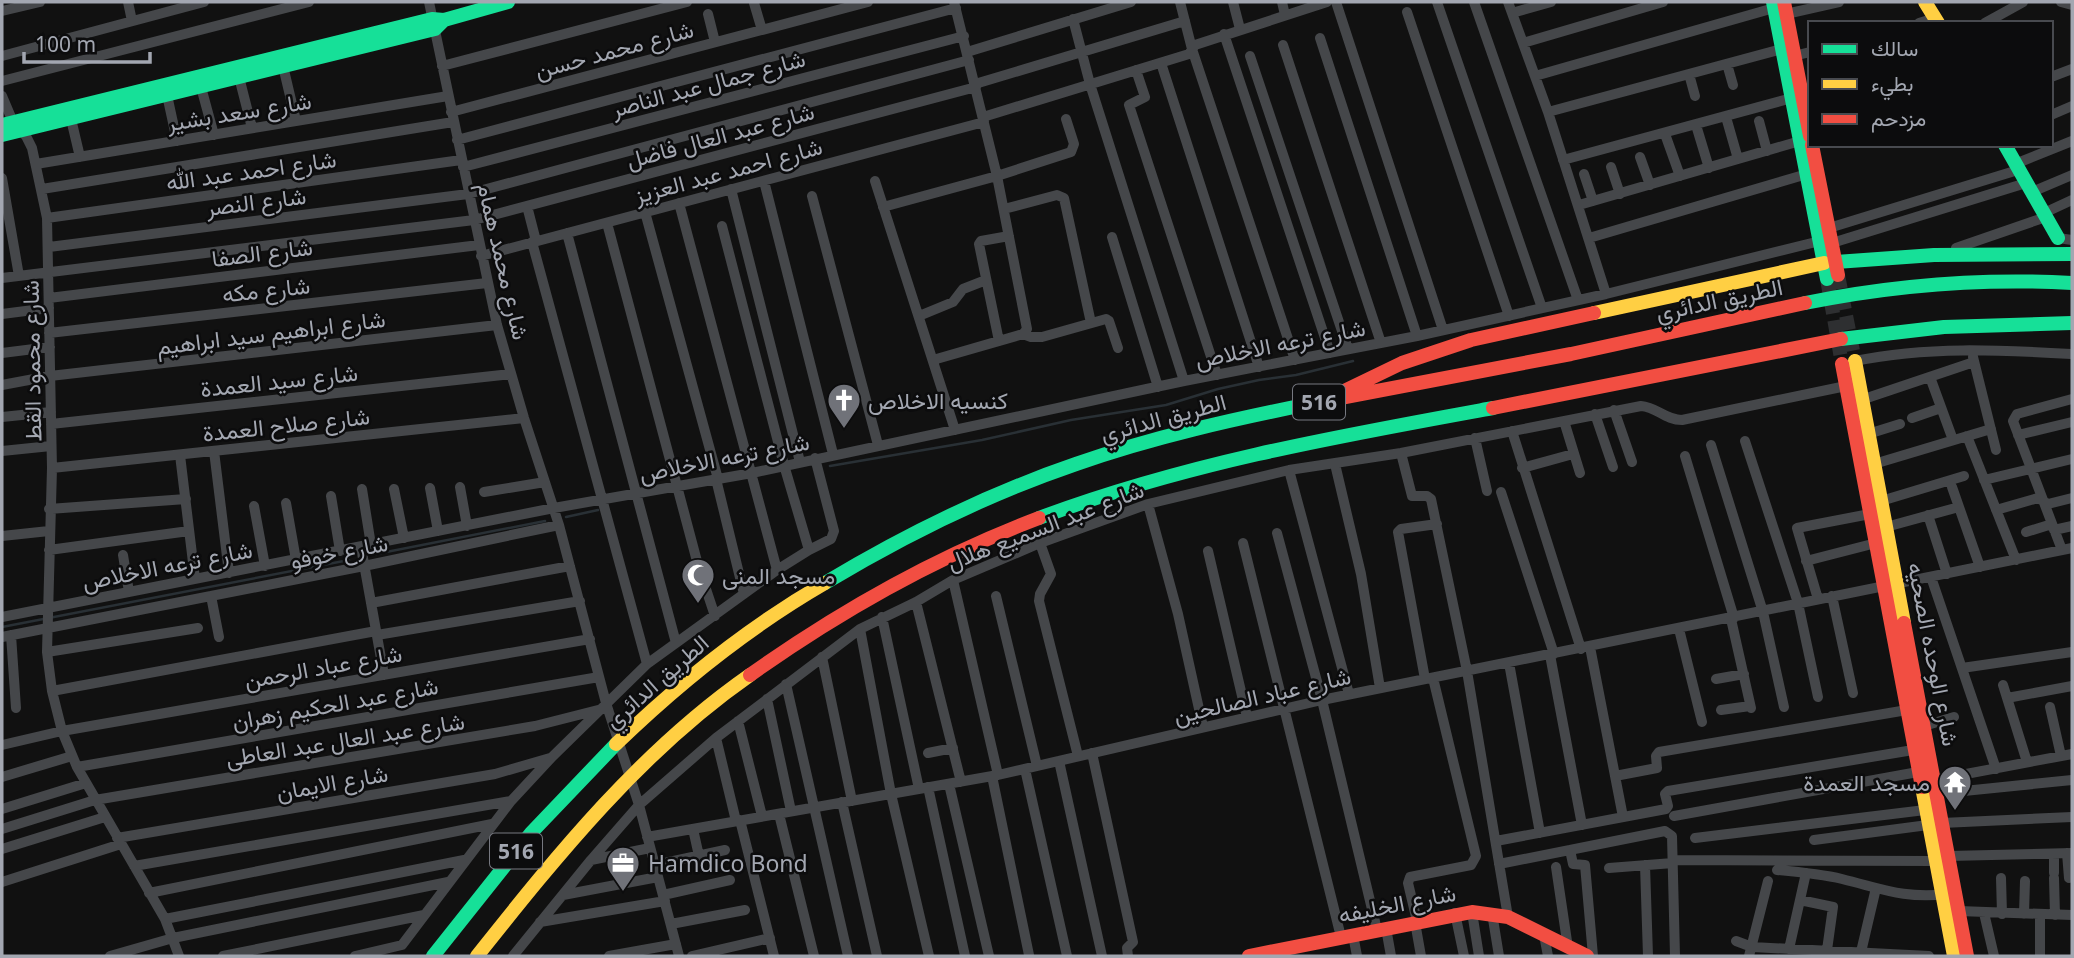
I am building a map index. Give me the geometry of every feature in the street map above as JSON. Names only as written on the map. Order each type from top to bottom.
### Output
[{"type":"main road","points":[[12,126],[71,119],[201,87],[509,2]]},
{"type":"main road","points":[[1925,2],[1937,21]]},
{"type":"main road","points":[[1780,7],[1792,98],[1807,141]]},
{"type":"main road","points":[[2,135],[12,126],[437,23]]},
{"type":"main road","points":[[1788,52],[1805,83],[1807,174],[1831,270]]},
{"type":"main road","points":[[1809,147],[1829,228],[1826,242]]},
{"type":"main road","points":[[2006,147],[2045,215],[2065,239]]},
{"type":"main road","points":[[1326,401],[1402,363],[1471,340],[1831,270],[1946,255],[2072,254]]},
{"type":"main road","name":"الطريق الدائري","points":[[433,956],[530,834],[638,724],[739,640],[769,620],[874,555],[974,505],[1064,469],[1144,443],[1326,401],[1581,352],[1813,302],[1969,281],[2072,283]]},
{"type":"main road","name":"516","points":[[477,956],[560,853],[621,784],[698,716],[808,634],[907,576],[976,543],[1120,490],[1191,469],[1261,453],[1864,335],[1980,325],[2072,323]]},
{"type":"main road","name":"شارع الوحده الصحيه","points":[[1848,363],[1846,386],[1874,464],[1886,527],[1890,585],[1915,718],[1921,749],[1934,780],[1935,824],[1949,894],[1954,956]]},
{"type":"main road","name":"شارع الوحده الصحيه","points":[[1848,363],[1861,400],[1870,514],[1890,585]]},
{"type":"main road","name":"شارع الوحده الصحيه","points":[[1921,749],[1919,772],[1925,810],[1935,824]]},
{"type":"main road","name":"شارع الوحده الصحيه","points":[[1949,894],[1959,911],[1968,956]]},
{"type":"main road","name":"شارع الخليفه","points":[[1250,956],[1314,950],[1347,936],[1455,913],[1472,912],[1508,917],[1582,954]]},
{"type":"street","points":[[2,10],[40,2]]},
{"type":"street","points":[[128,2],[132,21]]},
{"type":"street","points":[[2,56],[204,2]]},
{"type":"street","points":[[2,81],[309,2]]},
{"type":"street","name":"شارع محمد همام","points":[[429,2],[437,23],[452,117],[497,325],[559,525],[600,677],[603,706],[616,732],[639,805],[679,956]]},
{"type":"street","points":[[442,66],[687,2]]},
{"type":"street","name":"شارع محمد حسن","points":[[42,189],[452,117],[715,42],[868,2]]},
{"type":"street","name":"شارع النصر","points":[[49,247],[468,194],[968,56],[1073,19],[1131,2]]},
{"type":"street","points":[[1180,2],[1192,49],[1295,360]]},
{"type":"street","points":[[1233,2],[1240,29]]},
{"type":"street","points":[[1282,2],[1285,15]]},
{"type":"street","name":"شارع احمد عبد العزيز","points":[[480,251],[534,242],[607,223],[984,119],[1189,54],[1195,45],[1224,34],[1327,2]]},
{"type":"street","points":[[1336,2],[1443,330]]},
{"type":"street","points":[[1437,2],[1542,308]]},
{"type":"street","points":[[1474,2],[1578,300]]},
{"type":"street","points":[[1508,2],[1548,112],[1606,293]]},
{"type":"street","points":[[1512,13],[1551,2]]},
{"type":"street","points":[[1523,43],[1663,2]]},
{"type":"street","points":[[1535,76],[1780,7],[1839,2]]},
{"type":"street","points":[[1989,21],[2023,2]]},
{"type":"street","points":[[2061,2],[2072,5]]},
{"type":"street","points":[[754,3],[762,30]]},
{"type":"street","points":[[457,140],[955,5],[1004,209],[1027,325],[1023,334]]},
{"type":"street","points":[[1407,12],[1509,316]]},
{"type":"street","points":[[708,14],[715,42]]},
{"type":"street","points":[[1073,19],[1090,84],[1184,381]]},
{"type":"street","name":"شارع عبد العال فاضل","points":[[2,278],[474,220],[975,85],[1185,21]]},
{"type":"street","points":[[1224,34],[1329,353]]},
{"type":"street","name":"شارع جمال عبد الناصر","points":[[462,164],[964,36]]},
{"type":"street","points":[[1320,38],[1417,336]]},
{"type":"street","points":[[1283,45],[1381,343]]},
{"type":"street","points":[[1548,112],[1727,64],[1788,52],[1808,52]]},
{"type":"street","points":[[1250,56],[1348,349]]},
{"type":"street","points":[[1161,63],[1259,367]]},
{"type":"street","points":[[1727,64],[1733,85]]},
{"type":"street","points":[[283,66],[296,121]]},
{"type":"street","points":[[2053,76],[2072,69]]},
{"type":"street","points":[[1136,70],[1145,97],[1129,105],[1217,375]]},
{"type":"street","points":[[1689,74],[1695,96]]},
{"type":"street","points":[[239,77],[252,128]]},
{"type":"street","points":[[201,87],[214,135]]},
{"type":"street","points":[[167,95],[177,141]]},
{"type":"street","name":"شارع محمود القط","points":[[2,96],[12,126],[32,148],[47,218],[52,468],[47,652],[52,691],[62,731],[77,767],[165,919],[179,956]]},
{"type":"street","name":"شارع سعد بشير","points":[[36,164],[448,96]]},
{"type":"street","points":[[1563,160],[1792,98]]},
{"type":"street","points":[[2053,114],[2072,106]]},
{"type":"street","points":[[1726,117],[1738,159]]},
{"type":"street","points":[[71,119],[80,156]]},
{"type":"street","points":[[883,206],[997,176],[1073,150],[1074,144],[1066,119]]},
{"type":"street","points":[[1759,121],[1767,151]]},
{"type":"street","points":[[1696,125],[1709,168]]},
{"type":"street","points":[[1665,134],[1681,176]]},
{"type":"street","points":[[1579,205],[1807,141]]},
{"type":"street","points":[[1829,228],[2016,167],[2072,141]]},
{"type":"street","points":[[1640,157],[1650,185]]},
{"type":"street","name":"شارع احمد عبد الله","points":[[47,218],[462,164]]},
{"type":"street","points":[[1611,167],[1620,194]]},
{"type":"street","points":[[1584,174],[1593,201]]},
{"type":"street","points":[[1589,238],[1807,174]]},
{"type":"street","name":"شارع ترعه الاخلاص","points":[[2,617],[554,508],[752,473],[1184,381],[1417,336],[1826,242],[2072,175]]},
{"type":"street","points":[[2,178],[19,275]]},
{"type":"street","points":[[764,181],[833,454]]},
{"type":"street","points":[[875,181],[955,430]]},
{"type":"street","points":[[731,190],[800,462]]},
{"type":"street","points":[[1004,209],[1058,195],[1064,198],[1091,323]]},
{"type":"street","points":[[811,196],[878,445]]},
{"type":"street","points":[[1956,247],[2045,215],[2072,200]]},
{"type":"street","points":[[679,203],[777,570]]},
{"type":"street","points":[[527,206],[534,242],[647,664]]},
{"type":"street","points":[[645,212],[717,479],[744,594]]},
{"type":"street","points":[[607,223],[698,565],[715,616]]},
{"type":"street","points":[[722,226],[808,550]]},
{"type":"street","points":[[567,233],[676,643]]},
{"type":"street","points":[[999,341],[979,243],[1009,236]]},
{"type":"street","points":[[1112,237],[1158,387]]},
{"type":"street","name":"شارع الصفا","points":[[2,314],[49,303],[480,251]]},
{"type":"street","points":[[919,316],[953,302],[968,286],[986,280]]},
{"type":"street","name":"شارع مكه","points":[[49,332],[487,283]]},
{"type":"street","points":[[933,360],[1023,334],[1042,337],[1106,318],[1110,321],[1118,348]]},
{"type":"street","name":"شارع ابراهيم سيد ابراهيم","points":[[2,385],[50,376],[497,325]]},
{"type":"street","points":[[2,353],[50,347]]},
{"type":"street","points":[[1848,363],[1885,355],[1971,349],[2072,354]]},
{"type":"street","points":[[1971,349],[1996,450]]},
{"type":"street","points":[[1861,400],[1975,362]]},
{"type":"street","name":"شارع سيد العمدة","points":[[51,424],[511,374]]},
{"type":"street","points":[[1930,377],[1953,440]]},
{"type":"street","name":"شارع عبد السميع هلال","points":[[513,956],[639,805],[716,738],[860,629],[916,602],[953,580],[1040,543],[1148,504],[1289,470],[1401,453],[1614,410],[1641,406],[1654,409],[1667,418],[1682,420],[1846,386]]},
{"type":"street","points":[[2067,549],[2053,527],[2013,421],[2017,414],[2072,399]]},
{"type":"street","points":[[1912,418],[1941,408]]},
{"type":"street","points":[[1614,410],[1632,462]]},
{"type":"street","points":[[2,417],[51,412]]},
{"type":"street","points":[[1595,414],[1613,467]]},
{"type":"street","name":"شارع صلاح العمدة","points":[[52,468],[524,418]]},
{"type":"street","points":[[1564,421],[1580,473]]},
{"type":"street","points":[[2018,435],[2072,422]]},
{"type":"street","points":[[1862,427],[1900,424]]},
{"type":"street","points":[[1874,464],[1991,429]]},
{"type":"street","points":[[1512,431],[1522,468],[1586,648],[1623,817]]},
{"type":"street","points":[[1967,436],[2016,560]]},
{"type":"street","points":[[1475,439],[1487,491]]},
{"type":"street","points":[[1745,441],[1798,603],[1818,697]]},
{"type":"street","points":[[1711,445],[1763,611],[1784,707]]},
{"type":"street","points":[[2,452],[51,446]]},
{"type":"street","points":[[214,451],[229,573]]},
{"type":"street","points":[[1401,453],[1412,496],[1430,498],[1437,524],[1467,671],[1508,917]]},
{"type":"street","points":[[1522,468],[1573,454]]},
{"type":"street","points":[[180,455],[195,579]]},
{"type":"street","points":[[1685,456],[1733,618],[1751,707],[1721,710]]},
{"type":"street","points":[[355,956],[402,945],[511,801],[647,664],[777,570],[831,539],[834,531],[815,458]]},
{"type":"street","points":[[1984,480],[2072,459]]},
{"type":"street","points":[[1335,464],[1361,574],[1380,688]]},
{"type":"street","points":[[1289,470],[1349,694]]},
{"type":"street","points":[[1881,501],[1964,476]]},
{"type":"street","points":[[484,492],[545,482]]},
{"type":"street","points":[[460,487],[467,526]]},
{"type":"street","points":[[1952,487],[1980,567]]},
{"type":"street","points":[[430,488],[438,531]]},
{"type":"street","points":[[362,489],[366,546],[364,566],[384,675]]},
{"type":"street","points":[[394,489],[404,538]]},
{"type":"street","points":[[1501,492],[1552,654],[1582,825]]},
{"type":"street","points":[[331,496],[340,551]]},
{"type":"street","points":[[1996,510],[2043,499],[2050,504],[2072,498]]},
{"type":"street","points":[[49,509],[186,499]]},
{"type":"street","points":[[286,503],[296,559]]},
{"type":"street","points":[[1148,504],[1178,614],[1203,727]]},
{"type":"street","points":[[254,506],[265,566]]},
{"type":"street","points":[[1886,527],[1959,507]]},
{"type":"street","points":[[1818,599],[1797,531],[1799,527],[1870,514]]},
{"type":"street","points":[[1928,515],[1947,574]]},
{"type":"street","points":[[1421,956],[1410,877],[1471,865],[1476,856],[1429,679],[1398,534],[1401,529],[1437,524]]},
{"type":"street","name":"شارع خوفو","points":[[7,636],[559,525]]},
{"type":"street","points":[[2026,532],[2072,526]]},
{"type":"street","points":[[2,536],[49,531]]},
{"type":"street","points":[[49,550],[190,531]]},
{"type":"street","points":[[1278,533],[1391,956]]},
{"type":"street","points":[[1040,543],[1051,574],[1040,594],[1040,601],[1078,757]]},
{"type":"street","points":[[1243,543],[1283,709],[1347,936],[1357,956]]},
{"type":"street","points":[[1806,561],[1876,543]]},
{"type":"street","name":"شارع عباد الصالحين","points":[[648,836],[995,776],[1349,694],[2067,549]]},
{"type":"street","points":[[1208,551],[1247,717]]},
{"type":"street","points":[[123,555],[129,593]]},
{"type":"street","points":[[371,603],[570,566]]},
{"type":"street","points":[[1931,577],[1996,769]]},
{"type":"street","points":[[953,580],[995,776],[1029,955]]},
{"type":"street","points":[[211,596],[219,637]]},
{"type":"street","points":[[996,596],[1037,766]]},
{"type":"street","points":[[1832,596],[1853,693]]},
{"type":"street","points":[[52,691],[377,633],[580,601]]},
{"type":"street","points":[[916,602],[961,782]]},
{"type":"street","points":[[881,617],[965,956]]},
{"type":"street","points":[[47,652],[198,628]]},
{"type":"street","points":[[860,629],[891,794],[929,956]]},
{"type":"street","points":[[1679,629],[1702,722]]},
{"type":"street","points":[[7,636],[16,708]]},
{"type":"street","name":"شارع عباد الرحمن","points":[[2,745],[62,731],[590,639]]},
{"type":"street","points":[[1962,668],[2072,652]]},
{"type":"street","points":[[822,657],[877,956]]},
{"type":"street","points":[[1509,663],[1540,833]]},
{"type":"street","points":[[1716,679],[1744,674]]},
{"type":"street","name":"شارع عبد الحكيم زهران","points":[[77,767],[600,677]]},
{"type":"street","points":[[786,684],[848,956]]},
{"type":"street","points":[[2003,685],[2027,762]]},
{"type":"street","points":[[2007,698],[2072,686]]},
{"type":"street","points":[[767,699],[791,811]]},
{"type":"street","name":"شارع عبد العال عبد العاطى","points":[[2,829],[95,800],[535,726],[603,706]]},
{"type":"street","points":[[1934,780],[2067,755],[2050,707]]},
{"type":"street","points":[[1615,776],[1657,768],[1656,756],[1659,752],[1915,718],[1954,717]]},
{"type":"street","points":[[738,721],[762,816]]},
{"type":"street","points":[[716,738],[774,956]]},
{"type":"street","points":[[928,753],[953,748]]},
{"type":"street","points":[[1496,841],[1666,808],[1668,806],[1665,794],[1668,791],[1921,749]]},
{"type":"street","points":[[1092,753],[1133,942],[1127,948],[1128,956]]},
{"type":"street","points":[[2,777],[72,756]]},
{"type":"street","name":"شارع الايمان","points":[[2,882],[119,841],[495,774],[551,758]]},
{"type":"street","points":[[1059,761],[1102,956]]},
{"type":"street","points":[[1026,769],[1067,956]]},
{"type":"street","points":[[1674,816],[1919,772]]},
{"type":"street","points":[[1964,791],[2072,780]]},
{"type":"street","points":[[2,809],[86,783]]},
{"type":"street","points":[[949,784],[989,956]]},
{"type":"street","points":[[134,866],[511,801]]},
{"type":"street","points":[[1695,838],[1925,810]]},
{"type":"street","points":[[779,814],[814,956]]},
{"type":"street","points":[[2,849],[105,817]]},
{"type":"street","points":[[1814,840],[1935,824],[2072,817]]},
{"type":"street","points":[[149,893],[492,824]]},
{"type":"street","points":[[693,829],[699,856]]},
{"type":"street","points":[[1499,864],[1665,831],[1672,836],[1675,956]]},
{"type":"street","points":[[591,860],[650,848]]},
{"type":"street","points":[[655,865],[725,850]]},
{"type":"street","points":[[1570,850],[1573,864],[1585,865],[1582,954]]},
{"type":"street","points":[[1609,868],[1673,862],[1941,859],[2070,853],[2069,878]]},
{"type":"street","points":[[2054,854],[2055,915]]},
{"type":"street","points":[[165,919],[464,860]]},
{"type":"street","points":[[1646,865],[1648,956]]},
{"type":"street","points":[[1556,867],[1582,954]]},
{"type":"street","points":[[1777,870],[1806,873],[1912,896],[1949,894]]},
{"type":"street","points":[[1789,948],[1806,873]]},
{"type":"street","points":[[563,895],[658,877]]},
{"type":"street","points":[[2001,878],[2002,914]]},
{"type":"street","points":[[540,922],[664,898],[730,880]]},
{"type":"street","points":[[1750,951],[1768,881]]},
{"type":"street","points":[[2024,914],[2025,881]]},
{"type":"street","points":[[110,956],[173,938],[448,883]]},
{"type":"street","points":[[1861,952],[1876,888]]},
{"type":"street","points":[[1800,900],[1833,907],[1827,950]]},
{"type":"street","points":[[671,924],[745,910]]},
{"type":"street","points":[[1959,911],[2072,915]]},
{"type":"street","points":[[1472,912],[1479,956]]},
{"type":"street","points":[[1455,913],[1464,956]]},
{"type":"street","points":[[1492,913],[1499,956]]},
{"type":"street","points":[[1984,913],[1994,956]]},
{"type":"street","points":[[223,956],[424,915]]},
{"type":"street","points":[[2040,915],[2040,956]]},
{"type":"street","points":[[1544,936],[1548,956]]},
{"type":"street","points":[[692,956],[770,938]]},
{"type":"street","points":[[1736,941],[1750,951],[1789,948],[1929,956]]},
{"type":"street","points":[[609,956],[676,944]]},
{"type":"waterway","points":[[830,466],[982,440],[1071,420],[1166,405],[1218,389],[1296,375],[1353,361]]},
{"type":"waterway","points":[[566,517],[598,510]]},
{"type":"waterway","points":[[376,554],[545,521]]},
{"type":"waterway","points":[[2,627],[349,560]]},
{"type":"tunnel","points":[[1838,275],[1855,361]]},
{"type":"tunnel","points":[[1827,279],[1842,364]]},
{"type":"traffic: fast","points":[[2,125],[432,19],[444,20],[508,2]]},
{"type":"traffic: fast","points":[[1773,2],[1827,279]]},
{"type":"traffic: fast","points":[[2,135],[435,29],[444,20]]},
{"type":"traffic: fast","points":[[2006,147],[2058,238]]},
{"type":"traffic: fast","points":[[1836,262],[1934,255],[2072,254]]},
{"type":"traffic: fast","points":[[1805,303],[1938,284],[2005,281],[2072,283]]},
{"type":"traffic: fast","points":[[1841,339],[1944,327],[2072,323]]},
{"type":"traffic: fast","points":[[825,583],[948,517],[1043,476],[1164,437],[1314,403]]},
{"type":"traffic: fast","points":[[1039,518],[1207,466],[1493,408]]},
{"type":"traffic: fast","points":[[433,956],[531,833],[616,744]]},
{"type":"traffic: slow","points":[[1925,2],[1937,21]]},
{"type":"traffic: slow","points":[[1594,313],[1824,263]]},
{"type":"traffic: slow","points":[[1855,361],[1904,623]]},
{"type":"traffic: slow","points":[[616,744],[716,657],[769,618],[825,583]]},
{"type":"traffic: slow","points":[[477,956],[539,879],[637,770],[673,736],[750,675]]},
{"type":"traffic: slow","points":[[1922,787],[1954,956]]},
{"type":"traffic: jam","points":[[1784,2],[1808,126]]},
{"type":"traffic: jam","points":[[1812,147],[1838,275]]},
{"type":"traffic: jam","points":[[1314,403],[1571,354],[1805,303]]},
{"type":"traffic: jam","points":[[1342,392],[1402,363],[1471,340],[1594,313]]},
{"type":"traffic: jam","points":[[1493,408],[1841,339]]},
{"type":"traffic: jam","points":[[1842,364],[1922,787]]},
{"type":"traffic: jam","points":[[750,675],[784,651],[890,587],[963,550],[1039,518]]},
{"type":"traffic: jam","points":[[1904,623],[1967,956]]},
{"type":"traffic: jam","points":[[1249,956],[1472,912],[1508,917],[1587,956]]},
{"type":"place","name":"كنسيه الاخلاص","points":[[844,430]]},
{"type":"place","name":"مسجد المنى","points":[[698,605]]},
{"type":"place","name":"مسجد العمدة","points":[[1955,812]]},
{"type":"place","name":"Hamdico Bond","points":[[623,893]]}]
